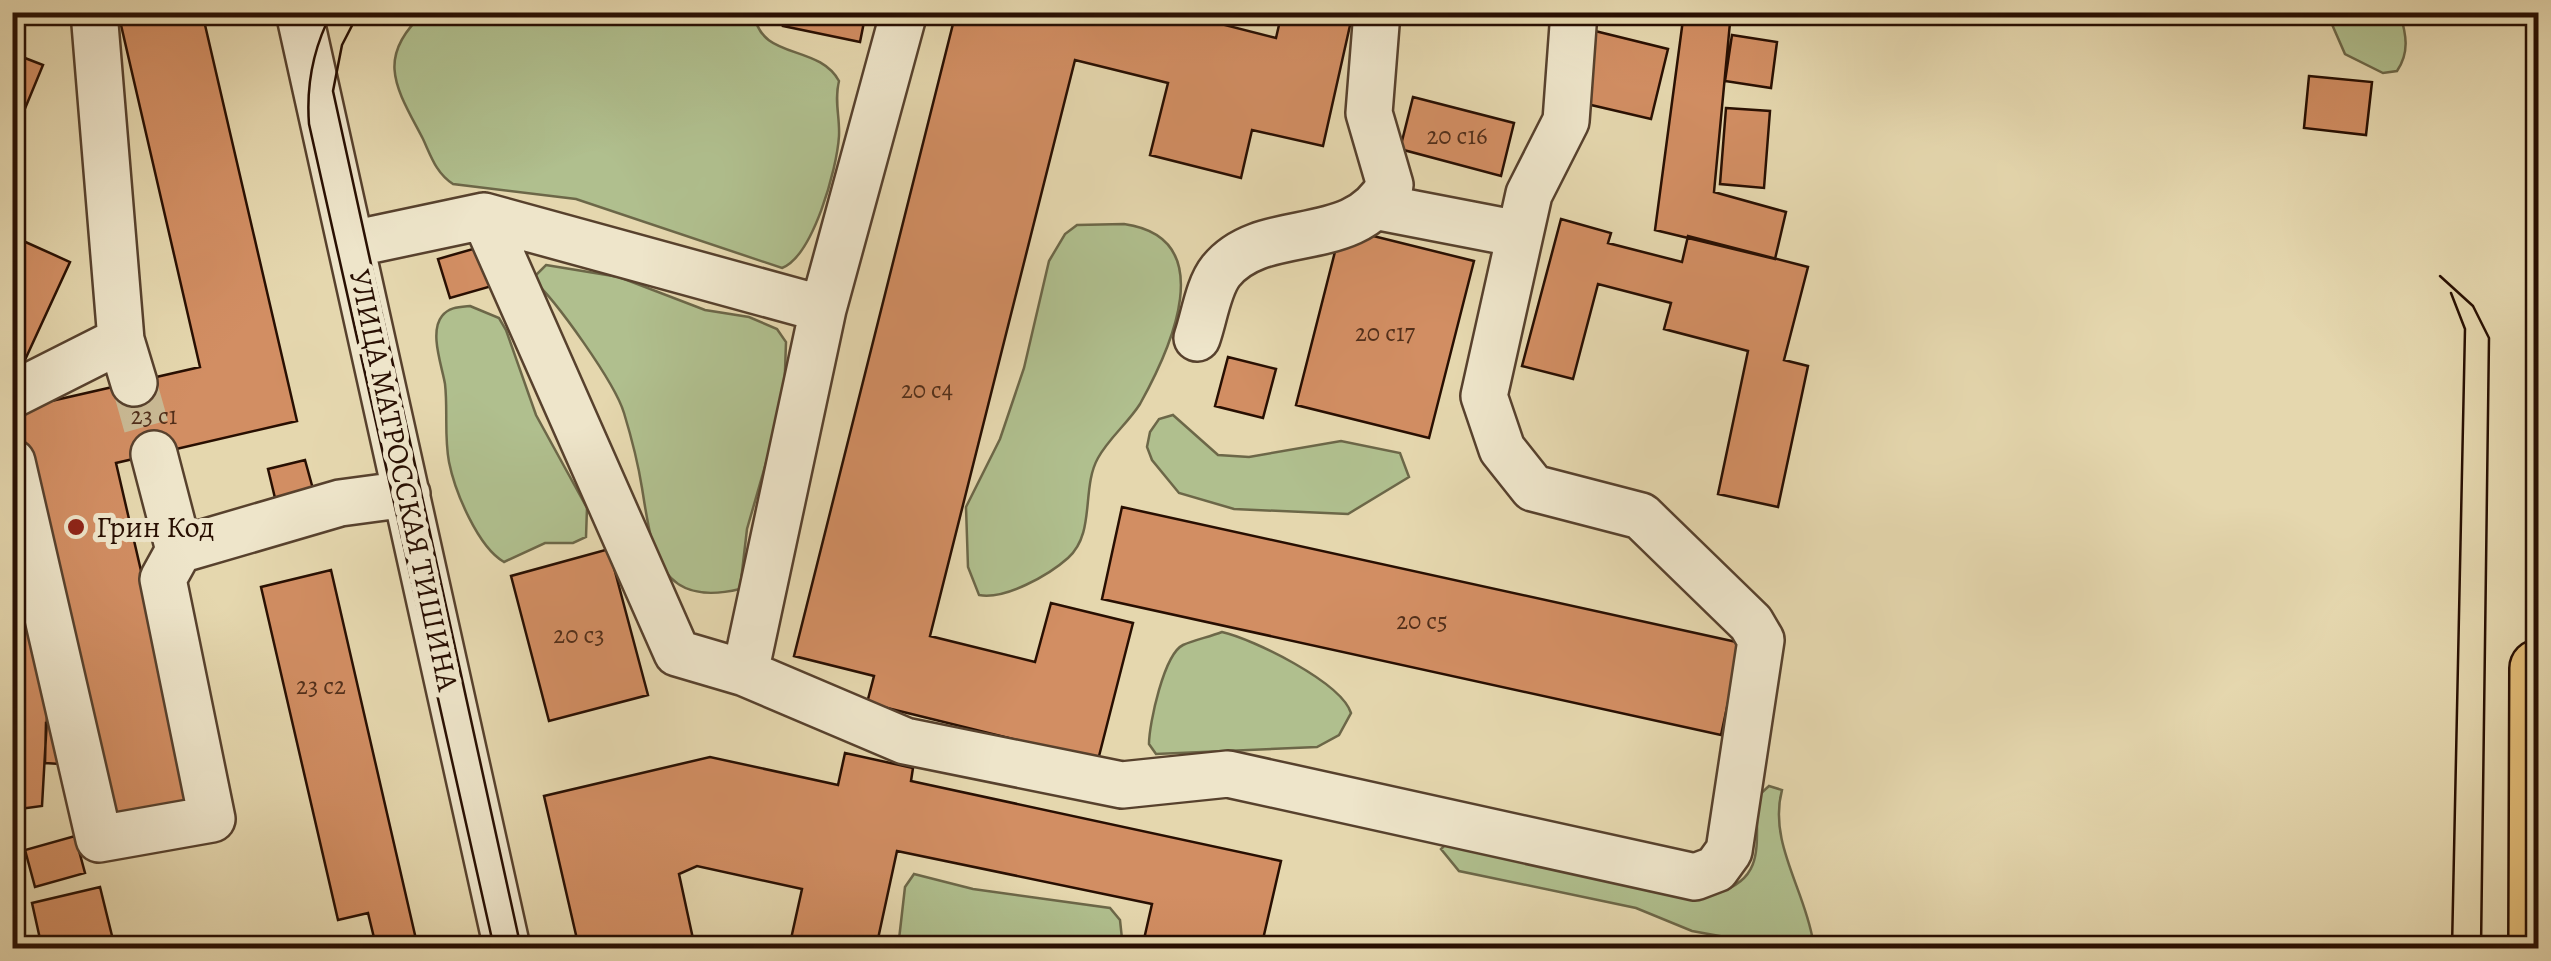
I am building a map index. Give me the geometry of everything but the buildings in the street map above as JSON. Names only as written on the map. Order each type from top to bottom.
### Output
[{"type":"main road","points":[[2537,948],[2538,668]]},
{"type":"street","points":[[12,396],[128,361],[94,12]]},
{"type":"street","name":"УЛИЦА МАТРОССКАЯ ТИШИНА","points":[[299,12],[507,948]]},
{"type":"street","points":[[745,673],[823,309],[904,12]]},
{"type":"street","points":[[1197,338],[1219,273],[1242,253],[1357,221],[1379,207],[1390,185],[1369,114],[1377,12]]},
{"type":"street","points":[[484,216],[677,653],[745,673],[905,741],[1122,785],[1228,774],[1696,877],[1716,869],[1730,850],[1760,640],[1752,622],[1642,516],[1533,488],[1502,448],[1484,396],[1528,194],[1566,120],[1574,12]]},
{"type":"street","points":[[1379,207],[1518,234]]},
{"type":"street","points":[[352,244],[484,216],[823,309]]},
{"type":"street","points":[[12,462],[99,839],[212,818],[163,579],[179,550],[154,454]]},
{"type":"street","points":[[179,550],[340,503],[407,494]]},
{"type":"green space","points":[[424,13],[754,13],[767,39],[818,61],[839,81],[839,136],[834,169],[804,247],[782,268],[576,199],[453,184],[435,164],[405,105],[395,74],[399,45]]},
{"type":"green space","points":[[2327,13],[2400,13],[2406,43],[2397,71],[2383,73],[2345,54]]},
{"type":"green space","points":[[1124,224],[1154,234],[1172,250],[1180,273],[1180,299],[1164,355],[1140,404],[1098,458],[1077,548],[1060,565],[1026,585],[1001,594],[979,595],[968,567],[966,507],[1000,439],[1024,368],[1049,261],[1065,234],[1077,225]]},
{"type":"green space","points":[[546,265],[619,277],[705,310],[749,317],[777,329],[786,342],[784,400],[747,529],[740,589],[712,593],[691,590],[675,582],[664,569],[650,532],[624,413],[584,343],[532,279]]},
{"type":"green space","points":[[470,306],[499,318],[506,330],[536,415],[587,508],[586,537],[573,543],[545,543],[504,562],[485,544],[469,518],[449,462],[445,384],[436,340],[438,323],[445,313]]},
{"type":"green space","points":[[1173,415],[1218,455],[1249,457],[1341,441],[1400,453],[1409,477],[1348,514],[1234,509],[1179,493],[1152,460],[1147,447],[1150,432],[1159,419]]},
{"type":"green space","points":[[1222,632],[1274,653],[1331,688],[1351,713],[1339,735],[1317,747],[1156,754],[1149,744],[1150,734],[1170,661],[1183,645]]},
{"type":"green space","points":[[1769,786],[1782,790],[1780,828],[1813,941],[1736,939],[1692,931],[1636,908],[1459,871],[1441,849],[1451,839],[1719,892],[1746,876],[1752,865],[1758,796]]},
{"type":"green space","points":[[914,874],[973,889],[1110,908],[1120,920],[1123,948],[898,948],[905,887]]},
{"type":"tunnel","points":[[134,383],[154,454]]},
{"type":"tram line","points":[[332,12],[312,66],[309,124],[494,948]]},
{"type":"tram line","points":[[359,12],[342,45],[333,91],[521,948]]},
{"type":"tram line","points":[[2440,276],[2473,306],[2489,338],[2481,948]]},
{"type":"tram line","points":[[2451,293],[2465,329],[2452,948]]},
{"type":"place","name":"Грин Код","points":[[76,527]]}]
